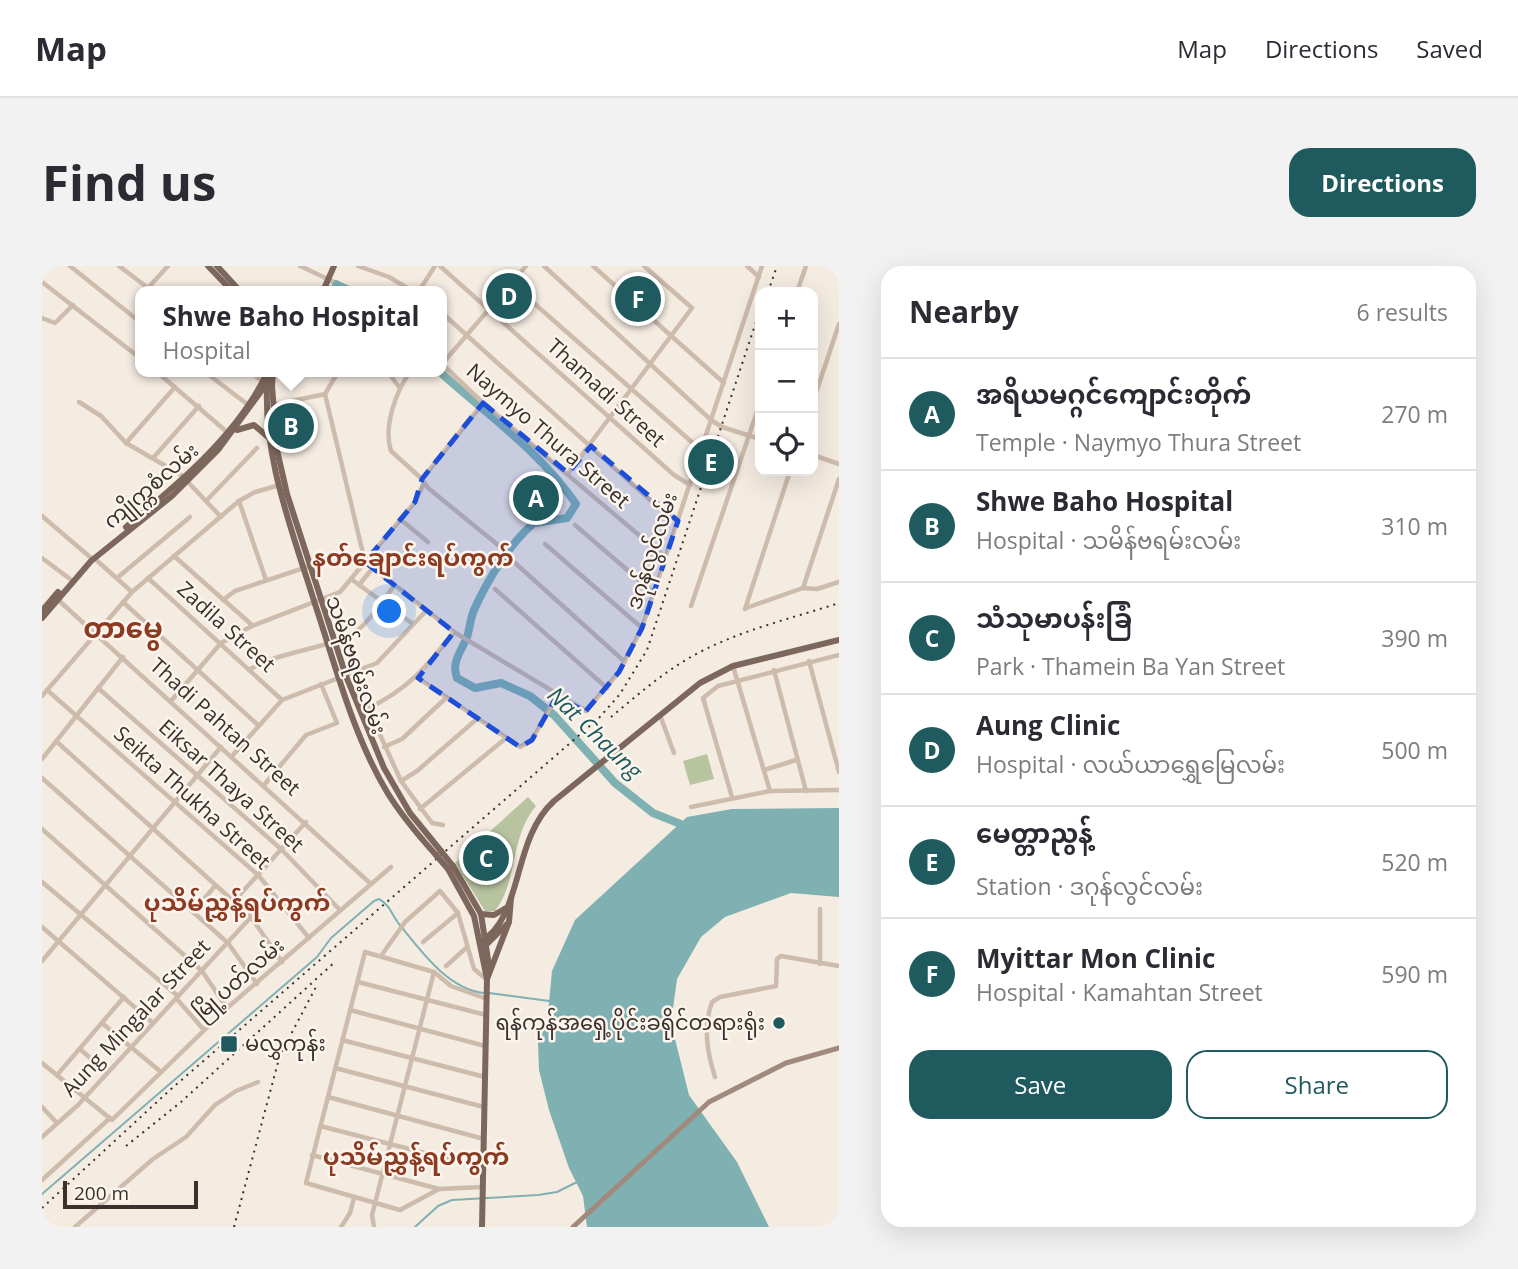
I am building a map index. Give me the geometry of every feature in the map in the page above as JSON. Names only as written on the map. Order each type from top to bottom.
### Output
[{"type":"main road","points":[[208,266],[217,269],[235,286]]},
{"type":"main road","points":[[328,286],[336,266]]},
{"type":"main road","points":[[217,269],[229,286]]},
{"type":"main road","name":"ကျိုက္ကစံလမ်း","points":[[42,618],[70,579],[92,557],[185,479],[235,431],[268,377]]},
{"type":"main road","points":[[270,377],[282,485]]},
{"type":"main road","name":"ကျိုက္ကစံလမ်း","points":[[185,479],[227,432],[265,383]]},
{"type":"main road","name":"သမိန်ဗရမ်းလမ်း","points":[[265,383],[271,441],[282,485],[342,677],[386,790],[406,821],[438,853],[469,897],[484,943]]},
{"type":"main road","points":[[235,431],[254,425],[271,441]]},
{"type":"main road","name":"ကျိုက္ကစံလမ်း","points":[[42,611],[45,602],[56,598],[92,557]]},
{"type":"main road","points":[[487,979],[509,922],[511,898],[521,857],[536,821],[544,810],[700,683],[733,666],[838,641]]},
{"type":"main road","points":[[342,677],[383,768],[438,853]]},
{"type":"main road","points":[[469,897],[481,914],[487,979],[482,1227]]},
{"type":"main road","points":[[484,943],[500,925],[511,898]]},
{"type":"main road","points":[[481,914],[494,915],[506,908]]},
{"type":"main road","points":[[484,943],[509,922]]},
{"type":"main road","points":[[484,943],[489,971]]},
{"type":"street","points":[[70,266],[135,317]]},
{"type":"street","points":[[119,266],[145,286]]},
{"type":"street","points":[[153,286],[167,266]]},
{"type":"street","points":[[300,266],[328,286]]},
{"type":"street","points":[[358,266],[389,277],[404,286]]},
{"type":"street","points":[[422,286],[435,266]]},
{"type":"street","name":"Thamadi Street","points":[[440,266],[611,419],[690,485]]},
{"type":"street","points":[[447,358],[525,266]]},
{"type":"street","points":[[544,266],[711,420],[722,427],[755,438]]},
{"type":"street","points":[[593,266],[724,383]]},
{"type":"street","points":[[599,272],[604,266]]},
{"type":"street","points":[[568,472],[591,446],[692,308],[644,266]]},
{"type":"street","points":[[747,266],[759,277]]},
{"type":"street","name":"ဒဂုန်လွင်လမ်း","points":[[556,695],[585,712],[607,688],[625,662],[642,628],[762,266]]},
{"type":"street","points":[[799,287],[806,266]]},
{"type":"street","points":[[42,282],[135,353]]},
{"type":"street","points":[[511,283],[702,451]]},
{"type":"street","points":[[42,318],[55,323],[73,305]]},
{"type":"street","points":[[447,317],[659,508],[678,521]]},
{"type":"street","points":[[818,387],[839,324]]},
{"type":"street","name":"Naymyo Thura Street","points":[[447,369],[482,404],[568,472],[666,558]]},
{"type":"street","points":[[163,377],[227,432]]},
{"type":"street","points":[[212,377],[247,404]]},
{"type":"street","points":[[257,377],[265,383]]},
{"type":"street","points":[[335,377],[325,394],[365,562],[425,612],[556,695],[532,740],[520,747],[418,678]]},
{"type":"street","points":[[392,377],[399,387]]},
{"type":"street","points":[[406,377],[399,387],[389,448],[498,545]]},
{"type":"street","points":[[126,443],[176,387]]},
{"type":"street","points":[[273,405],[325,394]]},
{"type":"street","points":[[79,402],[101,416],[126,443],[185,479],[221,517]]},
{"type":"street","points":[[171,701],[221,643],[252,626],[335,597],[415,502],[423,481],[482,404]]},
{"type":"street","points":[[153,458],[199,406]]},
{"type":"street","points":[[691,606],[757,413]]},
{"type":"street","points":[[206,501],[257,448]]},
{"type":"street","points":[[818,457],[839,464]]},
{"type":"street","points":[[788,476],[745,609],[803,588],[817,589],[839,582]]},
{"type":"street","points":[[803,588],[839,479]]},
{"type":"street","points":[[42,696],[132,592],[239,501],[255,492],[282,485]]},
{"type":"street","points":[[239,501],[266,580]]},
{"type":"street","points":[[42,516],[132,592]]},
{"type":"street","points":[[117,578],[190,517]]},
{"type":"street","points":[[400,519],[428,542]]},
{"type":"street","points":[[575,525],[654,593]]},
{"type":"street","points":[[545,544],[642,628]]},
{"type":"street","points":[[174,556],[252,626]]},
{"type":"street","points":[[42,558],[70,579]]},
{"type":"street","points":[[514,562],[625,662]]},
{"type":"street","points":[[223,600],[234,591],[307,567]]},
{"type":"street","points":[[359,585],[372,568]]},
{"type":"street","name":"Zadila Street","points":[[148,578],[282,700]]},
{"type":"street","points":[[351,579],[413,624]]},
{"type":"street","points":[[249,670],[292,651],[331,641],[360,628],[394,586]]},
{"type":"street","points":[[495,589],[607,688]]},
{"type":"street","name":"Thadi Pahtan Street","points":[[56,598],[306,822],[371,884]]},
{"type":"street","points":[[123,602],[258,725]]},
{"type":"street","points":[[232,756],[282,700],[377,663],[425,612]]},
{"type":"street","points":[[359,713],[394,697],[418,678],[454,632]]},
{"type":"street","points":[[732,797],[703,698],[718,686],[839,655]]},
{"type":"street","points":[[42,759],[123,657]]},
{"type":"street","points":[[809,661],[839,772]]},
{"type":"street","points":[[733,666],[770,791]]},
{"type":"street","points":[[774,670],[806,791]]},
{"type":"street","points":[[264,785],[306,735],[337,723],[320,684]]},
{"type":"street","name":"Eiksar Thaya Street","points":[[98,688],[281,849],[340,910]]},
{"type":"street","name":"Seikta Thukha Street","points":[[47,690],[259,876],[309,938]]},
{"type":"street","points":[[384,747],[402,739],[447,697]]},
{"type":"street","points":[[368,708],[401,781],[432,823],[443,825]]},
{"type":"street","points":[[660,715],[674,752]]},
{"type":"street","points":[[401,781],[417,771],[478,718]]},
{"type":"street","points":[[420,809],[507,738]]},
{"type":"street","points":[[56,741],[251,917],[282,962]]},
{"type":"street","points":[[42,961],[222,747]]},
{"type":"street","points":[[764,770],[797,760]]},
{"type":"street","points":[[42,778],[228,943],[257,984]]},
{"type":"street","points":[[691,807],[770,791],[839,790]]},
{"type":"street","points":[[234,901],[306,822]]},
{"type":"street","points":[[42,829],[202,971],[227,1008]]},
{"type":"street","name":"မြို့ပတ်လမ်း","points":[[42,1180],[111,1119],[227,1008],[391,867]]},
{"type":"street","points":[[42,882],[177,997],[204,1030]]},
{"type":"street","points":[[193,912],[215,886]]},
{"type":"street","points":[[381,956],[405,922],[440,891],[458,913],[474,969],[487,979]]},
{"type":"street","points":[[820,909],[820,964]]},
{"type":"street","points":[[423,942],[458,913]]},
{"type":"street","name":"Aung Mingalar Street","points":[[42,1137],[85,1097],[251,917]]},
{"type":"street","points":[[42,927],[153,1023]]},
{"type":"street","points":[[446,966],[466,948]]},
{"type":"street","points":[[439,1189],[400,1210],[306,1184],[365,952],[434,972],[451,986],[487,999]]},
{"type":"street","points":[[715,1077],[707,1046],[707,1018],[712,1002],[720,997],[776,986],[777,959],[781,956],[839,966]]},
{"type":"street","points":[[374,1227],[372,1215],[381,1175],[434,972]]},
{"type":"street","points":[[358,982],[486,1014]]},
{"type":"street","points":[[57,1076],[124,997]]},
{"type":"street","points":[[350,1010],[485,1046]]},
{"type":"street","points":[[102,1023],[161,1072]]},
{"type":"street","points":[[342,1040],[485,1077]]},
{"type":"street","points":[[573,1227],[698,1110],[793,1060],[839,1048]]},
{"type":"street","points":[[80,1049],[107,1073]]},
{"type":"street","points":[[42,1063],[111,1119]]},
{"type":"street","points":[[335,1068],[485,1107]]},
{"type":"street","points":[[75,1227],[153,1159],[186,1137],[215,1105],[236,1091],[258,1082]]},
{"type":"street","points":[[328,1097],[484,1139]]},
{"type":"street","points":[[42,1107],[57,1123]]},
{"type":"street","points":[[320,1126],[483,1168]]},
{"type":"street","points":[[313,1155],[439,1189],[483,1187]]},
{"type":"street","points":[[341,1227],[350,1213],[354,1198]]},
{"type":"highlighted area","points":[[483,403],[568,473],[591,446],[678,521],[642,628],[619,672],[585,712],[557,696],[532,740],[520,747],[418,678],[454,632],[365,562],[415,502],[422,479]]},
{"type":"green space","points":[[707,754],[714,779],[690,785],[683,761]]},
{"type":"green space","points":[[528,797],[536,806],[522,831],[507,887],[495,911],[485,911],[455,863]]},
{"type":"water","points":[[839,808],[839,897],[791,893],[725,917],[701,937],[677,979],[671,1023],[689,1095],[737,1162],[769,1227],[587,1227],[583,1196],[569,1168],[549,1110],[539,1070],[538,1042],[547,1023],[552,971],[575,920],[687,817],[732,809]]},
{"type":"waterway","name":"Nat Chaung","points":[[336,284],[340,286]]},
{"type":"waterway","name":"Nat Chaung","points":[[446,377],[529,450],[576,504],[567,518],[534,523],[499,564],[473,613],[467,637],[456,662],[457,678],[475,688],[501,683],[530,696],[554,715],[615,783],[653,813],[688,827]]},
{"type":"waterway","points":[[42,1194],[317,957],[331,938],[374,901],[379,899],[386,904],[416,945],[446,976],[470,990],[483,993]]},
{"type":"waterway","points":[[489,993],[549,1001]]},
{"type":"waterway","points":[[415,1227],[438,1206],[452,1200],[538,1195],[557,1192],[577,1182]]},
{"type":"railway","points":[[770,287],[777,266]]},
{"type":"railway","points":[[42,1208],[170,1090],[599,718],[620,694],[647,650],[755,325]]},
{"type":"railway","points":[[611,717],[666,673],[702,651],[752,630],[839,603]]},
{"type":"railway","points":[[126,1146],[181,1102],[336,961]]},
{"type":"railway","points":[[234,1227],[280,1055],[316,987]]},
{"type":"place","name":"Aung Clinic","points":[[509,296]]},
{"type":"place","name":"Myittar Mon Clinic","points":[[638,299]]},
{"type":"place","name":"Shwe Baho Hospital","points":[[291,426]]},
{"type":"place","name":"မေတ္တာညွန့်","points":[[711,462]]},
{"type":"place","name":"အရိယမဂ္ဂင်ကျောင်းတိုက်","points":[[536,498]]},
{"type":"place","name":"သံသုမာပန်းခြံ","points":[[486,858]]},
{"type":"place","name":"ရန်ကုန်အရှေ့ပိုင်းခရိုင်တရားရုံး","points":[[779,1023]]},
{"type":"place","name":"မလွှကုန်း","points":[[229,1044]]},
{"type":"district","name":"နတ်ချောင်းရပ်ကွက်","points":[[413,558]]},
{"type":"district","name":"တာမွေ","points":[[123,628]]},
{"type":"district","name":"ပုသိမ်ညွှန့်ရပ်ကွက်","points":[[237,903]]},
{"type":"district","name":"ပုသိမ်ညွှန့်ရပ်ကွက်","points":[[416,1157]]}]
